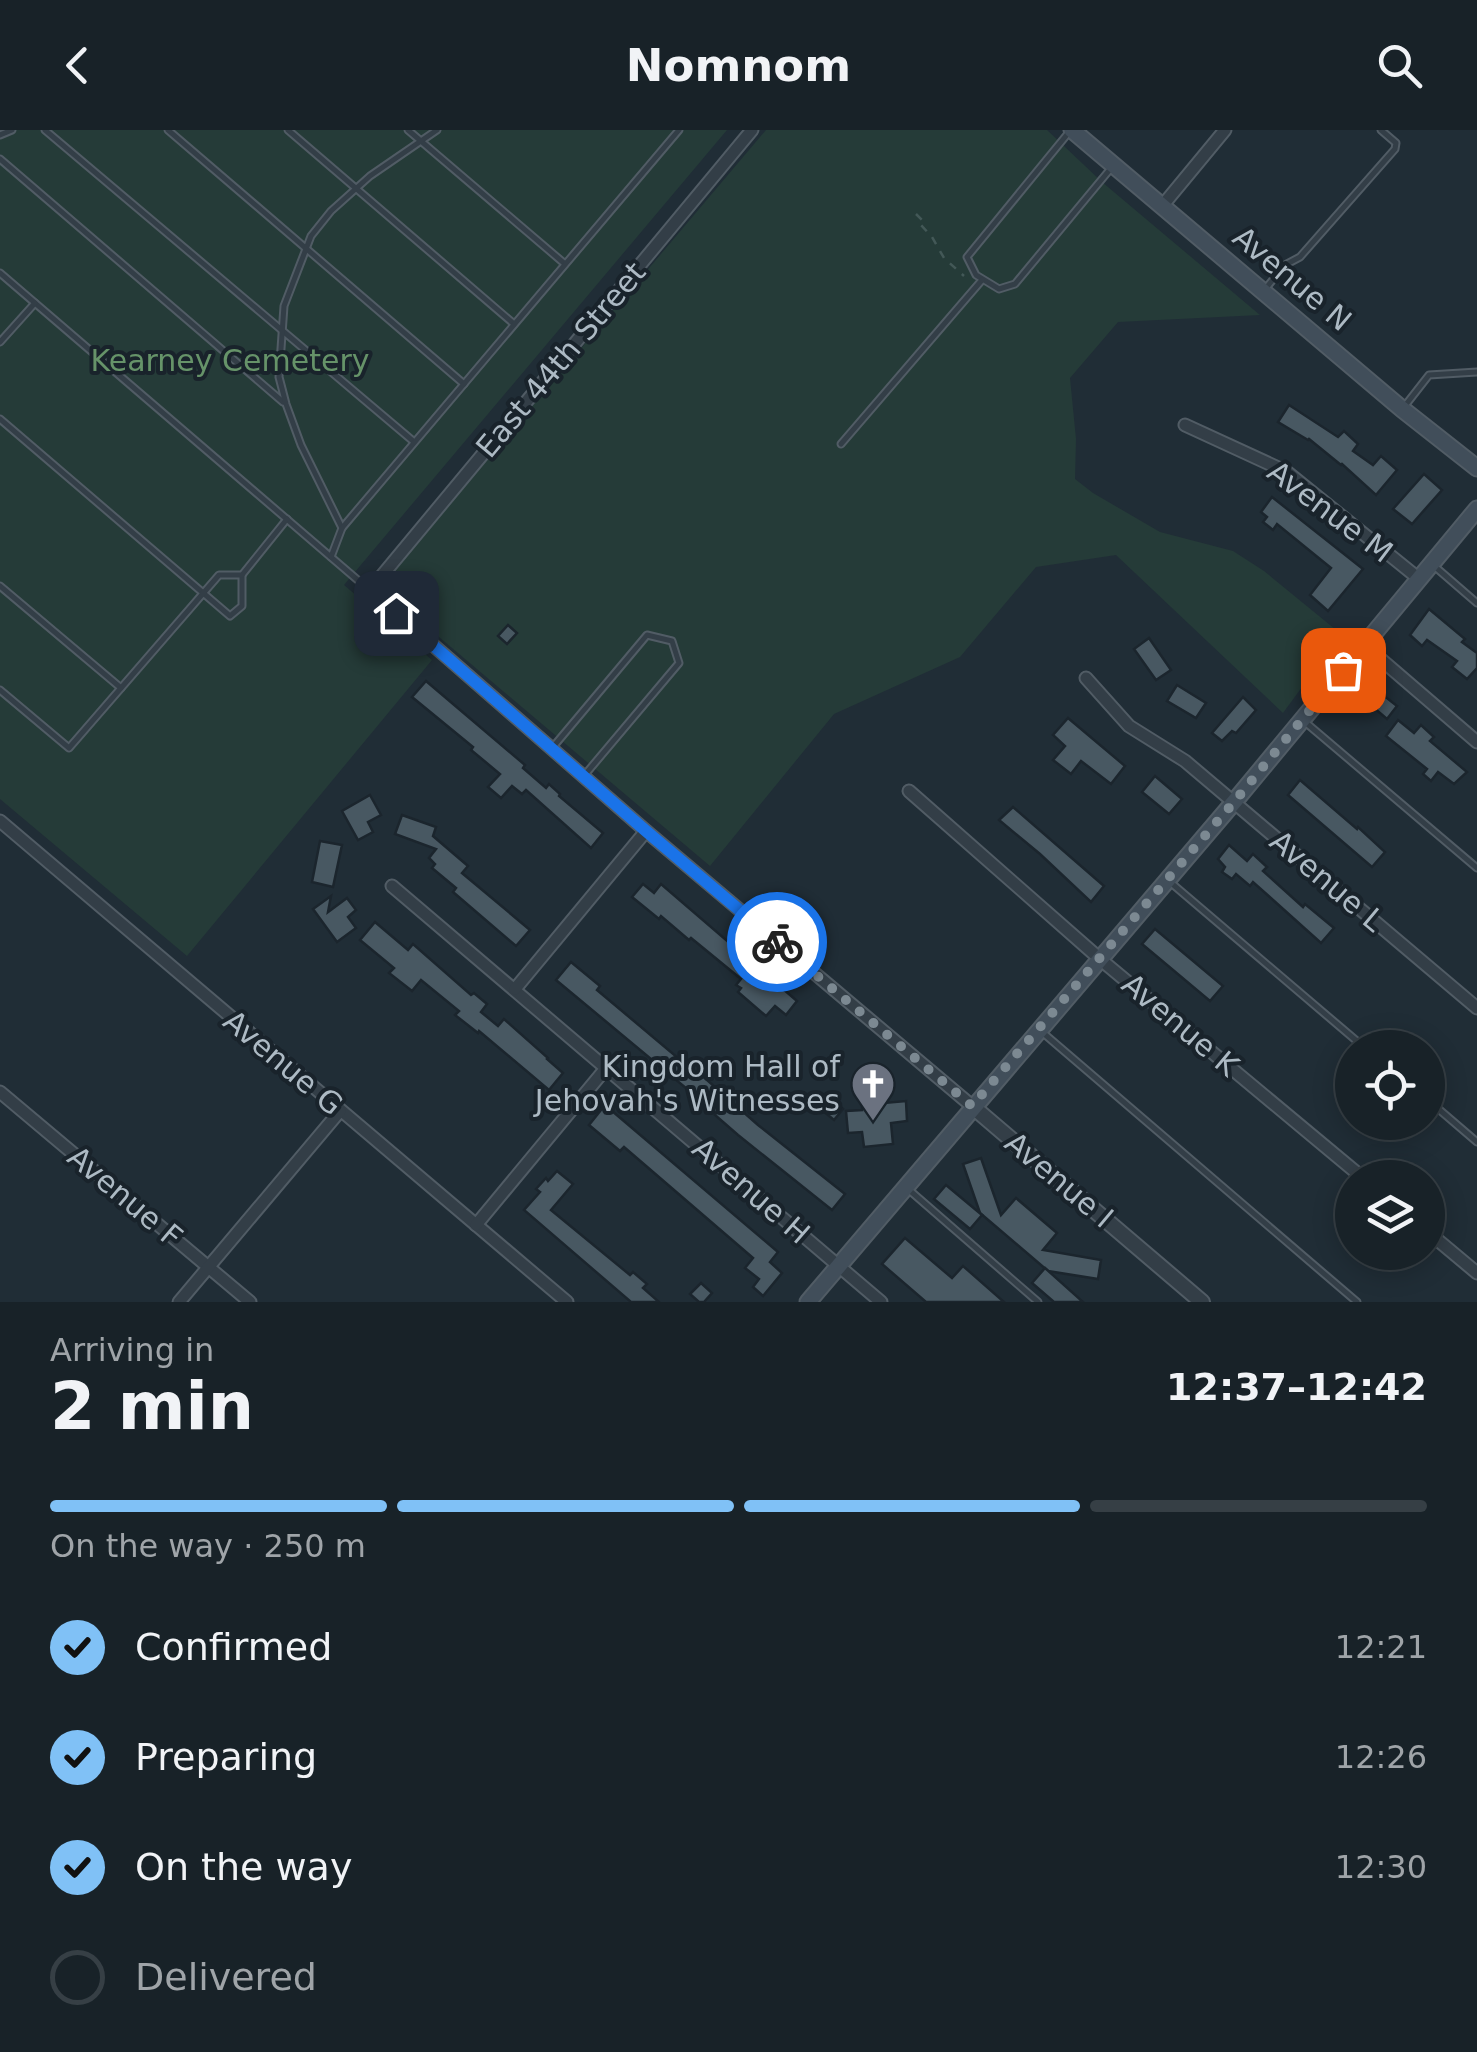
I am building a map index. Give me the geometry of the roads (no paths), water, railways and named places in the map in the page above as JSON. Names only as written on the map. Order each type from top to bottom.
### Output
[{"type":"main road","name":"Avenue N","points":[[1072,130],[1477,468]]},
{"type":"main road","points":[[808,1302],[1234,802],[1477,508]]},
{"type":"street","name":"East 44th Street","points":[[370,590],[752,130]]},
{"type":"street","points":[[1162,205],[1225,130]]},
{"type":"street","name":"Avenue M","points":[[1185,425],[1287,472],[1418,578]]},
{"type":"street","name":"Avenue I","points":[[370,590],[551,750],[1202,1302]]},
{"type":"street","points":[[1363,644],[1477,742]]},
{"type":"street","name":"Avenue L","points":[[1086,678],[1129,726],[1185,760],[1477,1008]]},
{"type":"street","name":"Avenue K","points":[[909,790],[1100,959],[1341,1160]]},
{"type":"street","name":"Avenue G","points":[[0,822],[567,1302]]},
{"type":"street","points":[[515,989],[646,831]]},
{"type":"street","name":"Avenue H","points":[[392,886],[881,1302]]},
{"type":"street","points":[[476,1225],[607,1067]]},
{"type":"street","name":"Avenue F","points":[[0,1092],[250,1302]]},
{"type":"street","points":[[179,1302],[340,1111]]},
{"type":"street","points":[[1445,1247],[1477,1274]]},
{"type":"lane","points":[[0,135],[12,130]]},
{"type":"lane","points":[[46,130],[414,442]]},
{"type":"lane","points":[[168,130],[464,384]]},
{"type":"lane","points":[[288,130],[514,324]]},
{"type":"lane","points":[[408,130],[565,264]]},
{"type":"lane","points":[[342,528],[301,445],[286,404],[280,377],[284,306],[311,236],[355,188],[436,130]]},
{"type":"lane","points":[[331,557],[342,528],[679,130]]},
{"type":"lane","points":[[1072,130],[967,257],[982,280],[999,290],[1015,284],[1114,164]]},
{"type":"lane","points":[[1264,290],[1285,266],[1300,257],[1395,149],[1396,143],[1380,130]]},
{"type":"lane","points":[[0,159],[286,404]]},
{"type":"lane","points":[[0,273],[370,590]]},
{"type":"lane","points":[[841,444],[982,280]]},
{"type":"lane","points":[[0,342],[35,303]]},
{"type":"lane","points":[[1402,409],[1430,375],[1477,372]]},
{"type":"lane","points":[[0,419],[230,616],[242,606],[242,576],[287,520]]},
{"type":"lane","points":[[1430,564],[1477,603]]},
{"type":"lane","points":[[0,690],[70,748],[219,575],[242,576]]},
{"type":"lane","points":[[0,586],[121,688]]},
{"type":"lane","points":[[1466,594],[1475,588]]},
{"type":"lane","points":[[551,750],[646,636],[672,642],[679,663],[584,777]]},
{"type":"lane","points":[[1303,720],[1477,868]]},
{"type":"lane","points":[[1168,880],[1345,1030]]},
{"type":"lane","points":[[1040,1030],[1357,1302]]},
{"type":"lane","points":[[1445,1115],[1477,1142]]},
{"type":"lane","points":[[906,1187],[1038,1302]]},
{"type":"place","name":"Kingdom Hall of Jehovah's Witnesses","points":[[873,1122]]},
{"type":"park label","name":"Kearney Cemetery","points":[[230,361]]}]
